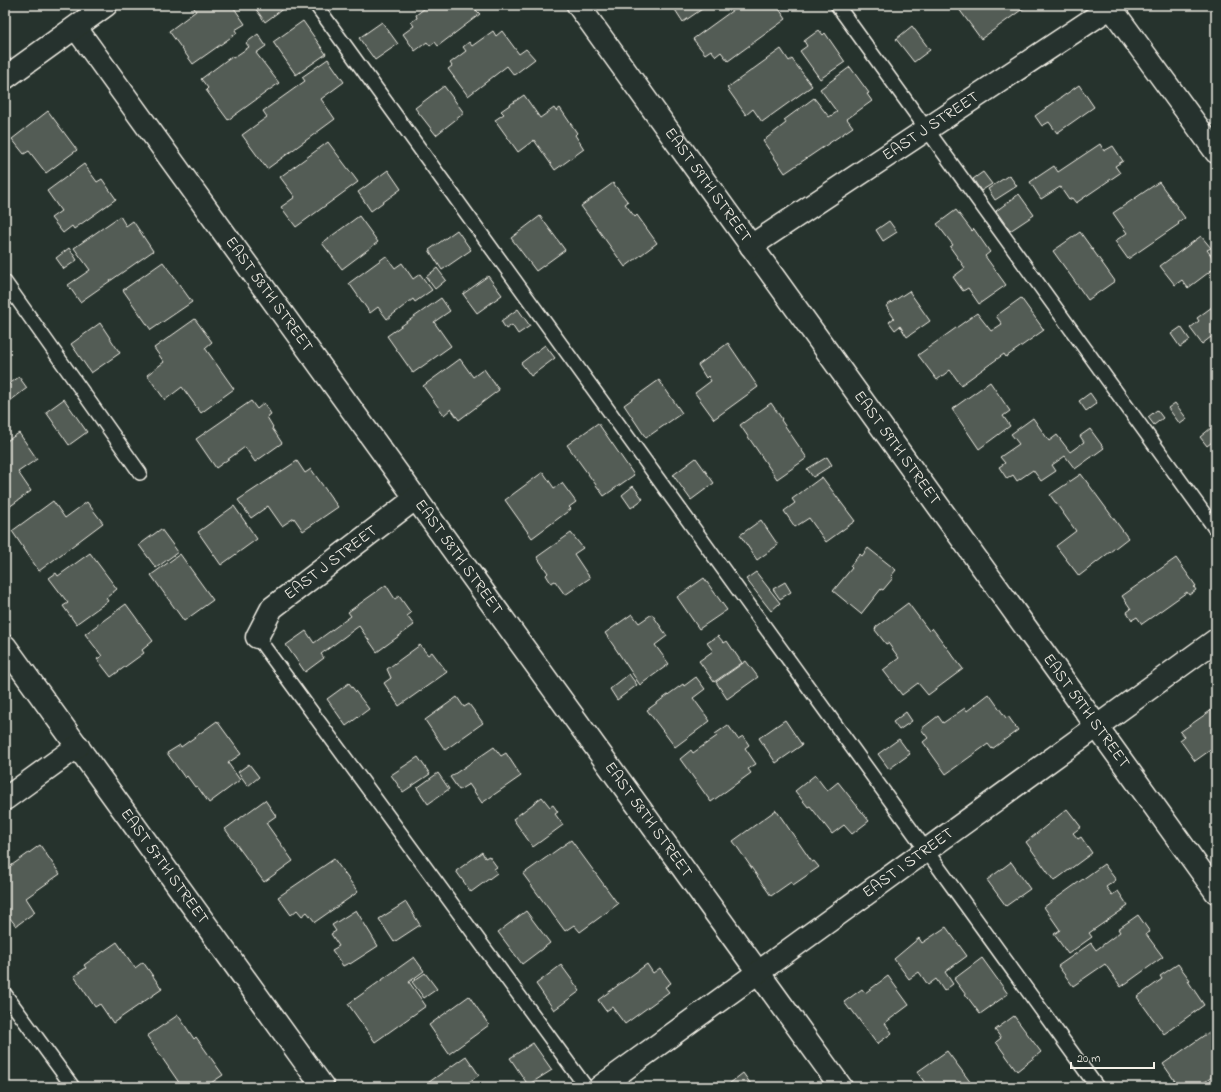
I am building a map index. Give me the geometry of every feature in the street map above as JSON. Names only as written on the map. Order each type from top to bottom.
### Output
[{"type":"street","points":[[5,78],[106,5]]},
{"type":"street","name":"EAST 59TH STREET","points":[[578,5],[1216,892]]},
{"type":"street","points":[[1110,6],[1216,152]]},
{"type":"street","name":"EAST J STREET","points":[[751,246],[1110,6]]},
{"type":"street","name":"EAST 58TH STREET","points":[[76,28],[841,1087]]},
{"type":"street","name":"EAST J STREET","points":[[257,637],[272,608],[416,498]]},
{"type":"street","name":"EAST I STREET","points":[[600,1087],[1216,640]]},
{"type":"street","name":"EAST 57TH STREET","points":[[5,646],[323,1087]]},
{"type":"street","points":[[5,799],[78,746]]},
{"type":"lane","points":[[316,5],[1097,1087]]},
{"type":"lane","points":[[837,5],[1216,530]]},
{"type":"lane","points":[[5,282],[140,473]]},
{"type":"lane","points":[[257,637],[586,1087]]},
{"type":"lane","points":[[5,994],[73,1087]]},
{"type":"building","points":[[192,5],[232,5],[245,24],[235,30],[237,33],[193,64],[169,31],[196,11]]},
{"type":"building","points":[[253,5],[288,5],[265,22]]},
{"type":"building","points":[[429,5],[482,5],[476,10],[480,14],[438,46],[435,42],[430,46],[427,42],[415,51],[403,34],[414,26],[411,22],[417,18],[416,15]]},
{"type":"building","points":[[672,5],[708,5],[683,22]]},
{"type":"building","points":[[740,5],[779,5],[777,6],[786,19],[728,61],[721,52],[716,56],[711,50],[705,54],[693,39]]},
{"type":"building","points":[[956,5],[1028,5],[981,39]]},
{"type":"building","points":[[303,21],[326,54],[296,75],[273,42]]},
{"type":"building","points":[[382,22],[398,44],[375,60],[359,38]]},
{"type":"building","points":[[912,26],[930,50],[914,62],[896,39]]},
{"type":"building","points":[[819,30],[823,35],[825,33],[845,62],[820,79],[800,51],[807,46],[804,41]]},
{"type":"building","points":[[493,31],[496,36],[502,31],[519,54],[526,49],[535,59],[514,75],[507,66],[468,96],[448,69],[452,66],[450,63],[466,51],[463,47],[469,42],[472,46]]},
{"type":"building","points":[[258,34],[266,46],[256,53],[279,83],[228,120],[206,90],[208,88],[201,79],[232,56],[233,58],[249,47],[246,43]]},
{"type":"building","points":[[781,49],[789,61],[792,59],[812,86],[762,122],[753,109],[746,115],[727,88]]},
{"type":"building","points":[[328,59],[344,82],[321,99],[335,119],[267,169],[242,135],[267,117],[263,111],[305,81],[302,77]]},
{"type":"building","points":[[850,67],[869,93],[867,94],[872,101],[847,119],[853,127],[785,173],[763,141],[786,123],[784,120],[814,98],[829,117],[837,112],[820,89]]},
{"type":"building","points":[[1079,85],[1094,107],[1057,133],[1049,122],[1042,126],[1035,116]]},
{"type":"building","points":[[444,86],[464,113],[436,135],[415,108]]},
{"type":"building","points":[[524,95],[540,118],[554,108],[556,111],[560,108],[577,133],[575,135],[584,149],[555,170],[534,140],[518,152],[495,120],[504,114],[501,111]]},
{"type":"building","points":[[48,111],[77,150],[46,173],[29,151],[24,154],[12,139]]},
{"type":"building","points":[[328,142],[358,182],[296,227],[281,207],[295,197],[280,177]]},
{"type":"building","points":[[1100,144],[1104,151],[1113,146],[1123,161],[1115,166],[1120,173],[1076,203],[1072,198],[1069,200],[1060,187],[1041,199],[1030,182],[1054,166],[1058,172]]},
{"type":"building","points":[[84,164],[97,182],[102,179],[116,199],[74,229],[72,226],[63,233],[51,218],[61,211],[47,191]]},
{"type":"building","points":[[388,170],[401,189],[371,211],[358,192]]},
{"type":"building","points":[[983,172],[992,184],[981,191],[973,179]]},
{"type":"building","points":[[1009,175],[1017,186],[995,200],[988,189]]},
{"type":"building","points":[[1159,182],[1185,218],[1178,223],[1179,224],[1128,259],[1115,241],[1127,233],[1113,213]]},
{"type":"building","points":[[613,183],[628,202],[625,204],[635,217],[637,215],[657,243],[625,267],[581,206]]},
{"type":"building","points":[[1019,194],[1034,215],[1010,231],[996,211]]},
{"type":"building","points":[[956,210],[972,231],[974,229],[990,252],[985,256],[1006,285],[979,304],[968,288],[963,291],[953,277],[965,268],[950,247],[953,245],[937,224]]},
{"type":"building","points":[[120,216],[126,226],[133,221],[153,251],[80,302],[68,285],[90,270],[74,248]]},
{"type":"building","points":[[359,216],[378,242],[342,269],[322,243]]},
{"type":"building","points":[[540,216],[565,250],[536,271],[511,238]]},
{"type":"building","points":[[889,221],[897,232],[883,241],[876,230]]},
{"type":"building","points":[[457,230],[471,250],[442,270],[429,250]]},
{"type":"building","points":[[1080,232],[1115,281],[1088,300],[1053,251]]},
{"type":"building","points":[[1201,236],[1211,248],[1207,250],[1216,262],[1216,267],[1188,288],[1182,280],[1175,285],[1160,266]]},
{"type":"building","points":[[69,248],[77,260],[64,269],[56,258]]},
{"type":"building","points":[[386,256],[395,268],[402,263],[413,279],[420,274],[432,290],[415,302],[413,299],[387,319],[378,307],[370,313],[349,283]]},
{"type":"building","points":[[163,262],[192,302],[151,330],[123,290]]},
{"type":"building","points":[[437,268],[446,280],[435,289],[426,277]]},
{"type":"building","points":[[488,276],[502,295],[477,313],[463,294]]},
{"type":"building","points":[[909,291],[930,321],[907,337],[900,326],[895,330],[889,322],[894,318],[886,306]]},
{"type":"building","points":[[441,298],[450,311],[434,322],[451,346],[413,373],[387,336]]},
{"type":"building","points":[[1021,298],[1044,330],[1006,357],[1004,354],[961,385],[950,370],[937,380],[918,355],[977,313],[991,331],[1002,324],[996,316]]},
{"type":"building","points":[[1216,304],[1216,342],[1211,337],[1202,344],[1190,328],[1199,321],[1197,318]]},
{"type":"building","points":[[518,309],[530,326],[518,334],[512,325],[506,329],[501,321]]},
{"type":"building","points":[[195,319],[212,342],[205,348],[234,389],[201,413],[182,387],[165,400],[147,375],[164,362],[154,348]]},
{"type":"building","points":[[100,323],[120,353],[91,373],[71,344]]},
{"type":"building","points":[[1181,327],[1190,340],[1180,347],[1171,334]]},
{"type":"building","points":[[728,343],[758,387],[714,419],[695,393],[711,381],[708,376],[706,378],[698,365]]},
{"type":"building","points":[[545,345],[555,358],[531,376],[521,363]]},
{"type":"building","points":[[460,359],[473,377],[484,369],[499,390],[459,420],[451,409],[444,415],[423,386]]},
{"type":"building","points":[[19,377],[27,388],[10,401],[5,393],[5,387]]},
{"type":"building","points":[[659,380],[682,413],[646,438],[624,405]]},
{"type":"building","points":[[990,382],[1010,411],[1003,416],[1010,426],[979,449],[952,409]]},
{"type":"building","points":[[1090,393],[1097,403],[1086,411],[1079,401]]},
{"type":"building","points":[[64,399],[87,432],[69,445],[46,412]]},
{"type":"building","points":[[251,401],[257,409],[264,403],[271,414],[267,417],[282,443],[255,462],[245,447],[216,468],[196,439]]},
{"type":"building","points":[[771,403],[807,458],[777,479],[740,425]]},
{"type":"building","points":[[1175,403],[1187,419],[1180,424],[1168,408]]},
{"type":"building","points":[[1157,410],[1163,418],[1154,425],[1148,417]]},
{"type":"building","points":[[1033,418],[1049,441],[1057,435],[1070,452],[1084,442],[1080,436],[1090,429],[1104,448],[1075,469],[1065,456],[1052,465],[1056,471],[1041,481],[1033,470],[1017,481],[1013,475],[1007,479],[999,467],[1005,463],[1000,457],[1019,444],[1011,434]]},
{"type":"building","points":[[598,423],[634,475],[604,496],[567,445]]},
{"type":"building","points":[[1211,428],[1216,435],[1216,439],[1207,446],[1200,437]]},
{"type":"building","points":[[19,433],[37,459],[18,472],[31,491],[5,510],[5,442]]},
{"type":"building","points":[[827,457],[832,465],[813,477],[807,469]]},
{"type":"building","points":[[696,458],[714,483],[691,500],[673,475]]},
{"type":"building","points":[[297,461],[305,473],[311,469],[338,507],[303,531],[294,518],[282,526],[268,506],[251,518],[238,500]]},
{"type":"building","points":[[543,472],[554,488],[562,483],[576,502],[569,507],[571,509],[532,538],[505,500]]},
{"type":"building","points":[[1081,474],[1128,538],[1079,576],[1056,546],[1076,531],[1050,495]]},
{"type":"building","points":[[822,477],[855,521],[826,542],[809,518],[795,527],[784,511],[795,503],[792,499]]},
{"type":"building","points":[[633,486],[643,499],[631,508],[622,495]]},
{"type":"building","points":[[53,501],[65,518],[87,502],[103,523],[39,571],[12,531]]},
{"type":"building","points":[[234,506],[257,539],[221,565],[198,532]]},
{"type":"building","points":[[761,520],[778,545],[757,560],[740,535]]},
{"type":"building","points":[[161,529],[178,552],[156,568],[139,545]]},
{"type":"building","points":[[571,533],[583,548],[574,554],[590,578],[565,595],[555,581],[551,583],[546,575],[548,573],[537,557]]},
{"type":"building","points":[[868,548],[896,570],[891,576],[893,578],[883,590],[881,589],[861,614],[833,591],[852,568],[850,566],[860,554],[862,556]]},
{"type":"building","points":[[90,553],[117,589],[106,598],[108,601],[76,624],[63,606],[68,603],[49,578],[56,573],[58,576]]},
{"type":"building","points":[[180,554],[213,600],[184,621],[151,575]]},
{"type":"building","points":[[1176,558],[1196,586],[1194,587],[1196,590],[1189,595],[1187,592],[1142,624],[1137,617],[1132,620],[1127,612],[1131,609],[1122,596]]},
{"type":"building","points":[[756,572],[780,603],[771,611],[746,579]]},
{"type":"building","points":[[704,578],[727,610],[699,629],[677,597]]},
{"type":"building","points":[[785,582],[791,592],[780,599],[773,589]]},
{"type":"building","points":[[386,585],[395,599],[399,596],[411,613],[407,616],[414,625],[377,652],[359,626],[321,654],[324,658],[305,672],[286,645],[306,631],[314,643],[351,616],[348,612]]},
{"type":"building","points":[[908,603],[929,631],[932,628],[963,669],[928,695],[918,683],[902,695],[883,670],[899,658],[888,643],[886,644],[875,630],[876,627]]},
{"type":"building","points":[[126,604],[153,641],[142,650],[144,653],[111,677],[97,659],[102,656],[85,634]]},
{"type":"building","points":[[632,614],[639,623],[652,614],[667,636],[655,645],[669,664],[640,685],[605,633]]},
{"type":"building","points":[[718,636],[724,643],[727,641],[742,663],[714,682],[699,661],[713,651],[707,643]]},
{"type":"building","points":[[420,645],[428,655],[432,652],[447,672],[399,706],[384,683],[391,678],[387,669]]},
{"type":"building","points":[[746,661],[758,677],[727,699],[716,682]]},
{"type":"building","points":[[629,674],[637,685],[617,700],[610,689]]},
{"type":"building","points":[[696,677],[705,689],[693,698],[710,721],[675,747],[647,710],[683,684],[684,686]]},
{"type":"building","points":[[349,683],[369,709],[346,726],[327,699]]},
{"type":"building","points":[[989,694],[1006,718],[1008,716],[1018,730],[992,749],[988,744],[946,774],[923,742],[928,738],[921,729],[938,716],[943,723],[965,708],[967,711]]},
{"type":"building","points":[[457,697],[464,707],[469,704],[483,723],[445,750],[425,720]]},
{"type":"building","points":[[1216,707],[1216,746],[1195,761],[1180,740],[1184,737],[1180,732]]},
{"type":"building","points":[[906,712],[912,721],[899,730],[893,722]]},
{"type":"building","points":[[785,720],[802,745],[776,763],[759,738]]},
{"type":"building","points":[[217,721],[241,754],[228,763],[240,780],[209,803],[197,786],[195,787],[187,776],[185,778],[167,753],[180,745],[181,747]]},
{"type":"building","points":[[728,725],[738,739],[743,736],[749,745],[745,748],[756,764],[748,769],[751,773],[711,802],[680,759],[691,750],[693,753],[717,736],[715,734]]},
{"type":"building","points":[[899,739],[910,754],[889,769],[878,754]]},
{"type":"building","points":[[494,747],[501,756],[506,753],[521,776],[482,803],[469,784],[459,790],[450,777]]},
{"type":"building","points":[[418,757],[430,774],[403,792],[391,775]]},
{"type":"building","points":[[249,764],[259,777],[248,786],[238,772]]},
{"type":"building","points":[[438,773],[449,789],[428,804],[417,788]]},
{"type":"building","points":[[815,775],[827,791],[838,782],[869,821],[852,834],[844,825],[832,834],[810,806],[808,807],[795,791]]},
{"type":"building","points":[[1216,787],[1216,795],[1212,790]]},
{"type":"building","points":[[542,797],[550,807],[553,805],[558,812],[555,814],[563,825],[533,847],[513,819]]},
{"type":"building","points":[[265,800],[276,816],[266,823],[293,861],[264,882],[225,829]]},
{"type":"building","points":[[1067,809],[1081,827],[1073,833],[1078,839],[1081,837],[1092,853],[1054,881],[1026,842]]},
{"type":"building","points":[[776,810],[812,862],[814,861],[819,867],[793,885],[791,882],[771,896],[733,841]]},
{"type":"building","points":[[571,840],[618,904],[580,932],[574,925],[565,931],[523,874]]},
{"type":"building","points":[[40,845],[60,874],[26,898],[35,912],[16,926],[7,914],[5,915],[5,870]]},
{"type":"building","points":[[482,852],[485,858],[489,856],[497,867],[494,869],[497,873],[471,892],[456,871]]},
{"type":"building","points":[[334,859],[358,892],[315,922],[307,912],[302,916],[297,910],[291,915],[278,897]]},
{"type":"building","points":[[1011,862],[1030,889],[1006,906],[987,880]]},
{"type":"building","points":[[1104,864],[1116,880],[1106,887],[1112,895],[1118,891],[1128,906],[1089,933],[1092,937],[1068,954],[1054,934],[1060,930],[1044,907]]},
{"type":"building","points":[[406,902],[420,925],[394,942],[379,919]]},
{"type":"building","points":[[356,910],[378,946],[350,964],[349,963],[343,966],[332,950],[339,946],[331,934],[336,931],[332,925]]},
{"type":"building","points":[[526,911],[550,943],[522,964],[498,932]]},
{"type":"building","points":[[1138,915],[1150,932],[1146,934],[1163,957],[1121,987],[1105,964],[1073,986],[1058,966],[1091,943],[1096,950],[1120,932],[1118,929]]},
{"type":"building","points":[[946,927],[967,956],[945,972],[953,984],[944,991],[936,979],[928,985],[919,972],[909,979],[894,959],[919,938],[922,943]]},
{"type":"building","points":[[117,942],[135,968],[143,962],[162,989],[113,1023],[100,1004],[95,1007],[74,976],[86,968],[84,965]]},
{"type":"building","points":[[414,957],[424,971],[409,982],[426,1006],[375,1042],[348,1004]]},
{"type":"building","points":[[982,958],[1008,994],[980,1014],[954,979]]},
{"type":"building","points":[[647,964],[653,973],[660,968],[671,983],[665,987],[669,992],[625,1024],[612,1007],[606,1011],[598,1000]]},
{"type":"building","points":[[1178,964],[1190,980],[1188,981],[1204,1005],[1164,1034],[1137,997],[1162,979],[1160,976]]},
{"type":"building","points":[[561,965],[580,991],[554,1010],[536,984]]},
{"type":"building","points":[[425,973],[437,989],[424,998],[412,982]]},
{"type":"building","points":[[888,976],[909,1005],[885,1023],[892,1033],[877,1044],[844,1002],[862,989],[865,993]]},
{"type":"building","points":[[469,996],[489,1025],[449,1054],[429,1025]]},
{"type":"building","points":[[178,1015],[194,1039],[196,1037],[223,1075],[205,1087],[182,1087],[147,1036]]},
{"type":"building","points":[[1014,1016],[1041,1052],[1017,1071],[996,1042],[1001,1038],[995,1030]]},
{"type":"building","points":[[1209,1032],[1216,1042],[1216,1074],[1198,1087],[1179,1087],[1163,1064]]},
{"type":"building","points":[[533,1043],[552,1070],[528,1085],[510,1058]]},
{"type":"building","points":[[947,1051],[974,1087],[928,1087],[917,1072]]},
{"type":"building","points":[[466,1056],[479,1075],[466,1084],[468,1087],[422,1087]]},
{"type":"building","points":[[743,1073],[753,1087],[725,1087]]}]
